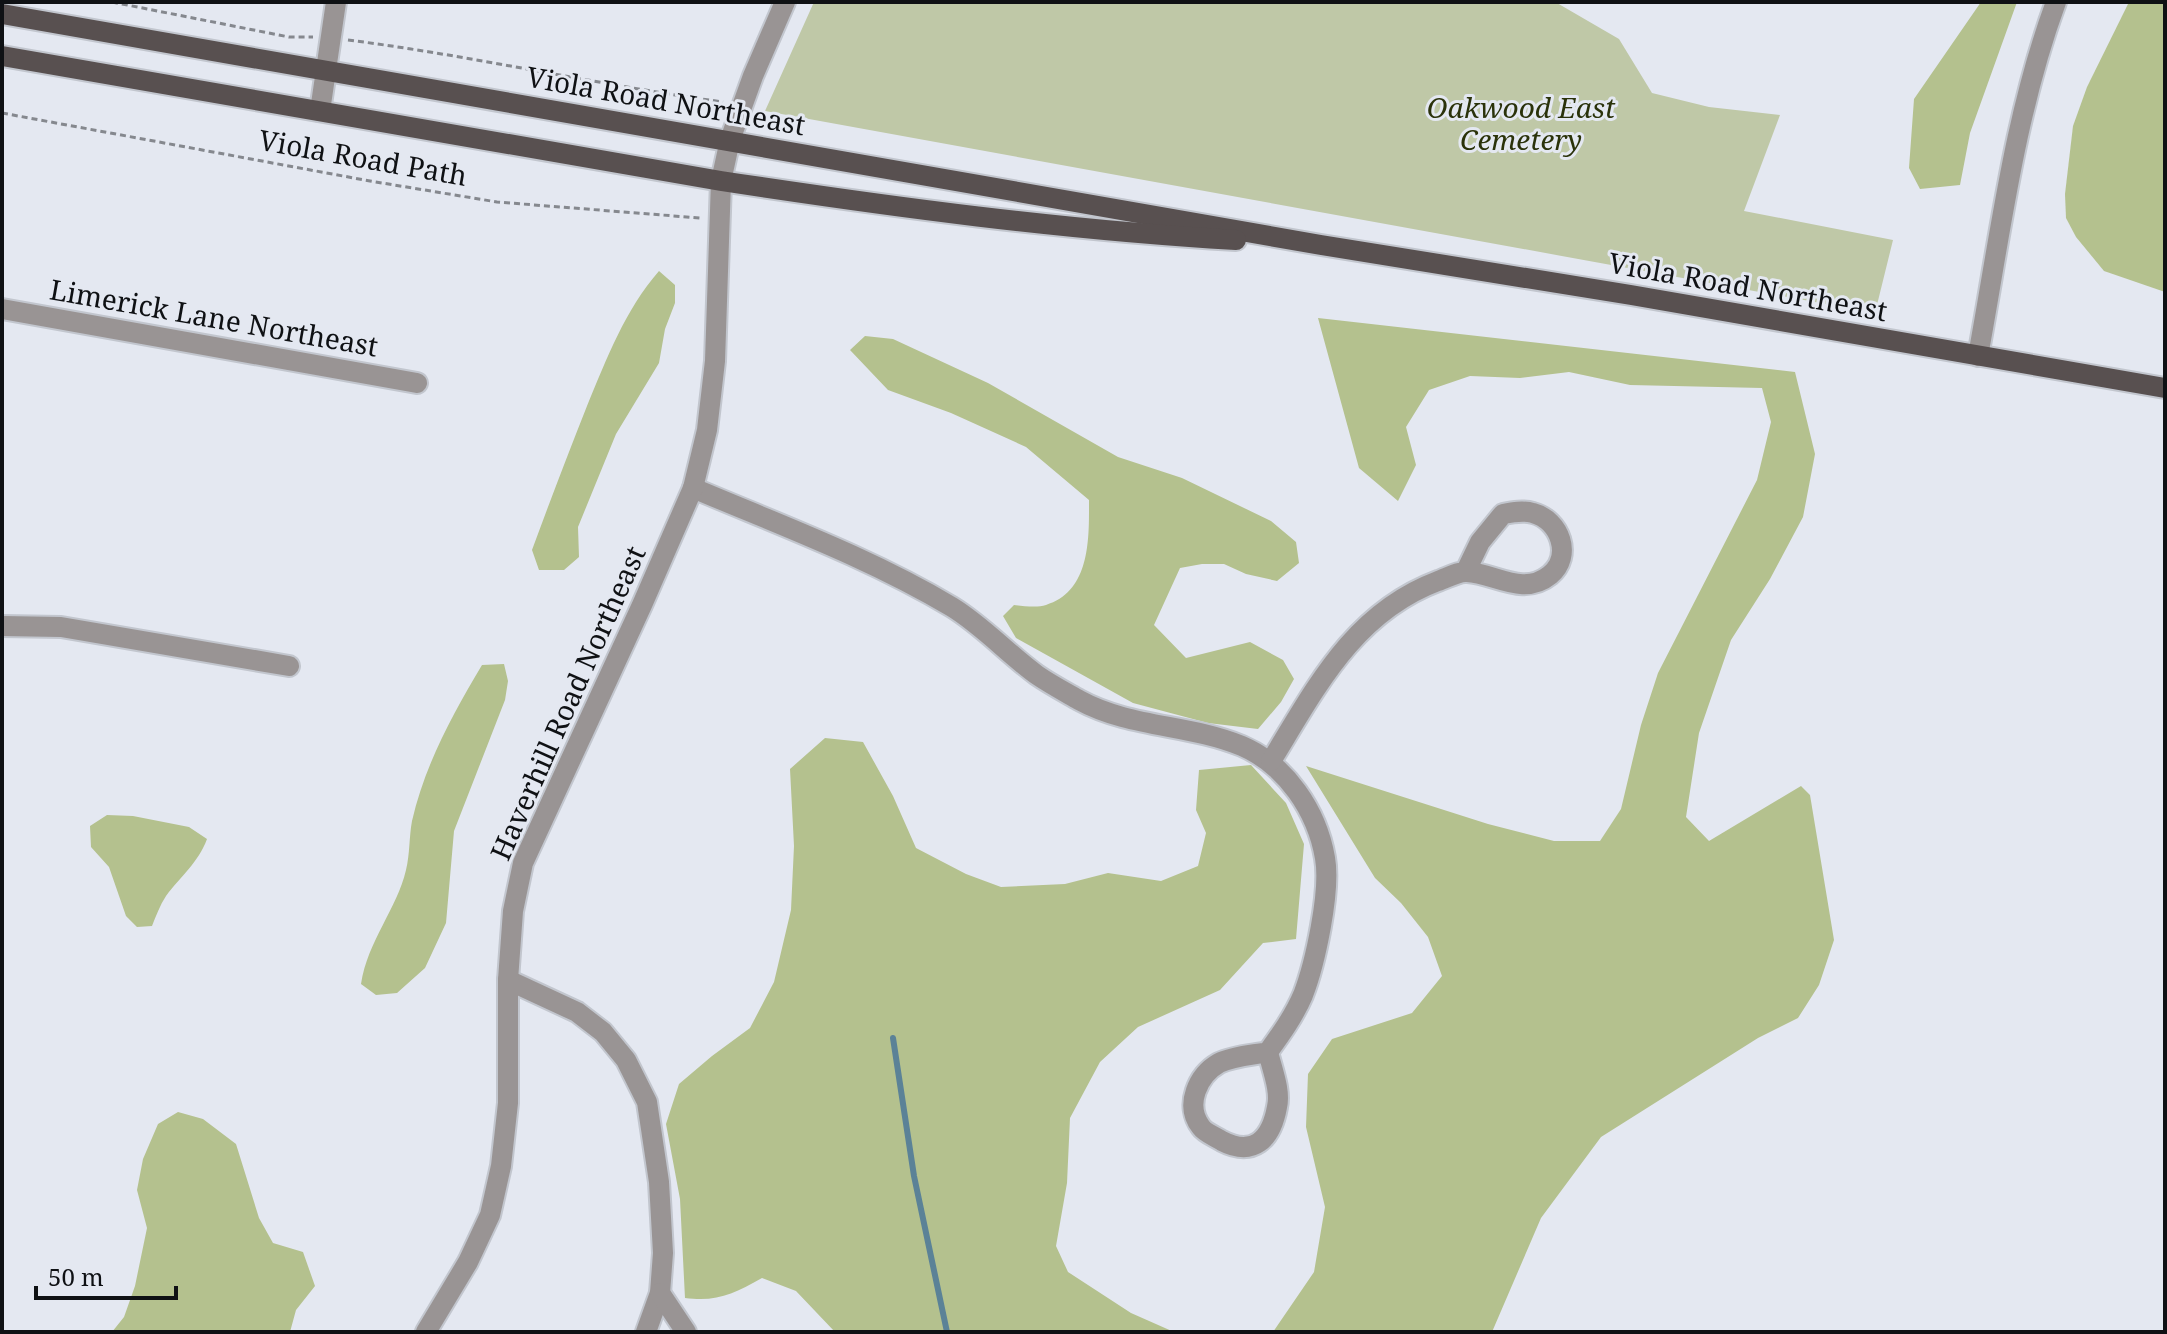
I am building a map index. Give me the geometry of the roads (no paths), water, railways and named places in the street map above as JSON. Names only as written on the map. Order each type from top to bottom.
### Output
[{"type":"main road","name":"Viola Road Northeast","points":[[2,14],[1321,245],[1631,295],[2165,388]]},
{"type":"main road","name":"Viola Road Northeast","points":[[2,56],[721,181],[929,212],[1220,239],[1321,245]]},
{"type":"street","points":[[320,111],[336,2]]},
{"type":"street","name":"Haverhill Road Northeast","points":[[426,1332],[468,1262],[490,1215],[501,1166],[508,1103],[508,980],[513,911],[523,863],[693,488],[707,430],[715,361],[721,181],[730,140],[785,2]]},
{"type":"street","points":[[1978,356],[2021,115],[2031,74],[2056,2]]},
{"type":"street","name":"Limerick Lane Northeast","points":[[2,309],[417,383]]},
{"type":"street","points":[[693,488],[898,576],[955,609],[1036,674],[1081,701],[1120,718],[1240,745],[1271,761],[1301,799],[1312,820],[1326,859],[1323,905],[1315,953],[1303,994],[1289,1023],[1268,1052],[1220,1063],[1194,1091],[1194,1110],[1201,1127],[1234,1147],[1248,1148],[1263,1141],[1278,1105],[1268,1052]]},
{"type":"street","points":[[1271,761],[1323,678],[1352,639],[1383,611],[1427,586],[1466,571],[1517,584],[1537,582],[1551,574],[1560,561],[1563,547],[1559,533],[1548,519],[1533,513],[1503,514],[1480,542],[1466,571]]},
{"type":"street","points":[[2,626],[61,627],[289,666]]},
{"type":"street","points":[[508,980],[577,1012],[603,1032],[626,1060],[647,1102],[659,1182],[663,1253],[660,1293],[646,1332]]},
{"type":"street","points":[[660,1293],[686,1332]]},
{"type":"waterway","points":[[893,1038],[914,1176],[947,1332]]},
{"type":"park label","name":"Oakwood East Cemetery","points":[[1521,124]]}]
